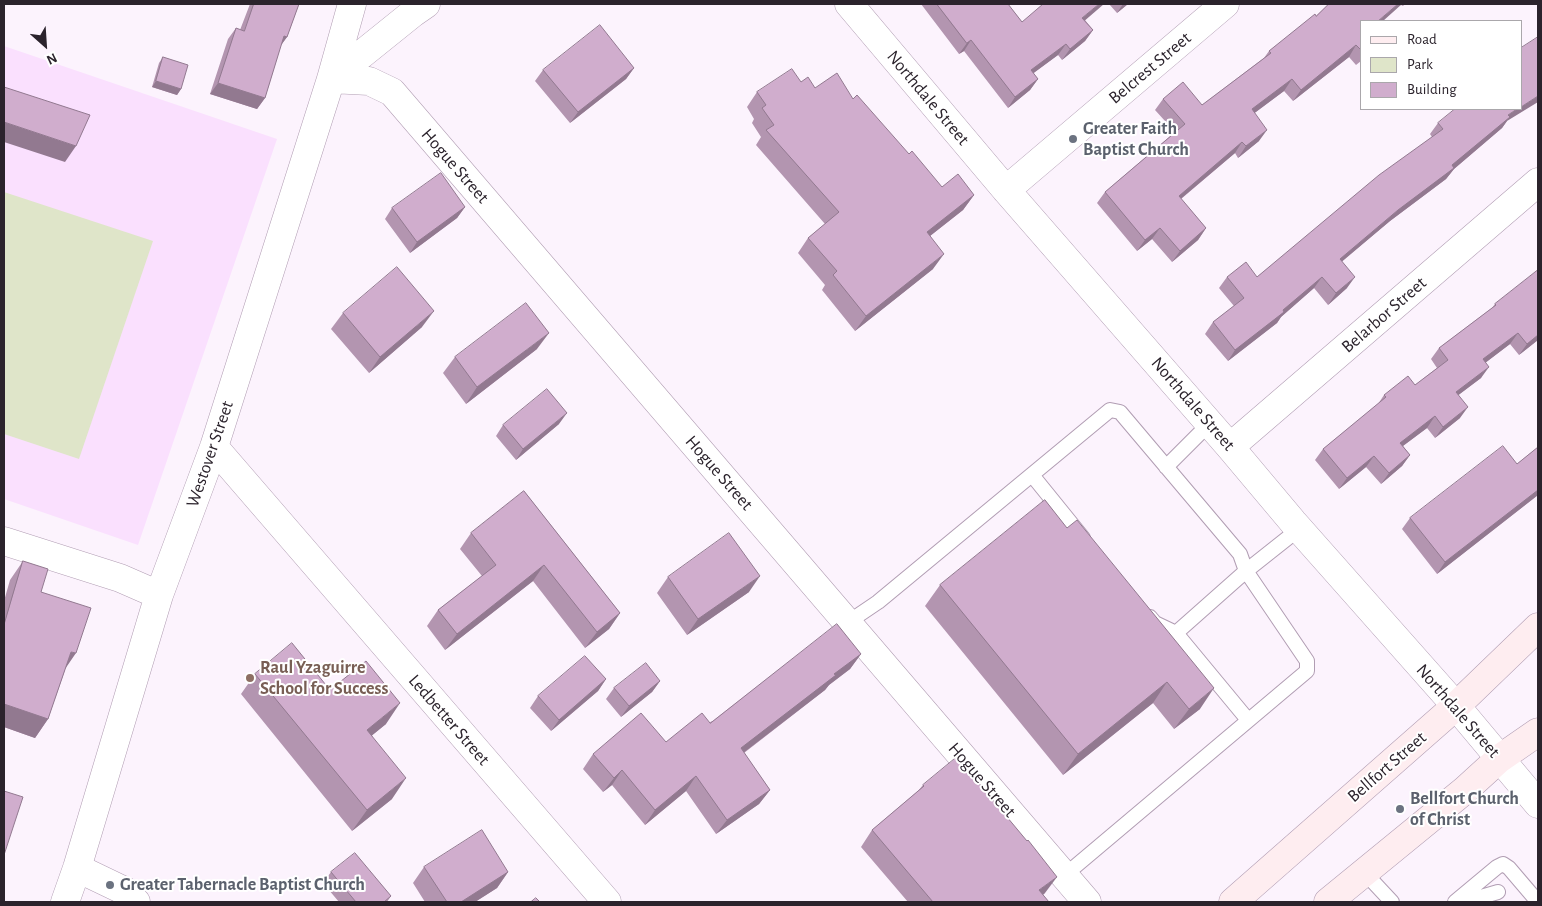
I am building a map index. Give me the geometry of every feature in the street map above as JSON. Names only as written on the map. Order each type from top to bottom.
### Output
[{"type":"main road","name":"Bellfort Street","points":[[1233,902],[1456,706],[1538,627]]},
{"type":"main road","points":[[1328,902],[1465,790],[1499,758],[1538,732]]},
{"type":"street","name":"Westover Street","points":[[65,902],[77,868],[159,595],[214,447],[352,4]]},
{"type":"street","points":[[330,78],[426,4]]},
{"type":"street","name":"Northdale Street","points":[[849,4],[1006,190],[1299,529],[1456,706],[1538,804]]},
{"type":"street","name":"Belcrest Street","points":[[1006,190],[1225,4]]},
{"type":"street","name":"Hogue Street","points":[[330,78],[369,81],[392,92],[1087,902]]},
{"type":"street","name":"Belarbor Street","points":[[1230,447],[1538,182]]},
{"type":"street","name":"Ledbetter Street","points":[[214,447],[607,902]]},
{"type":"street","points":[[4,541],[120,578],[159,595]]},
{"type":"street","points":[[77,868],[127,892],[136,902]]},
{"type":"lane","points":[[847,623],[878,602],[1110,410],[1120,412],[1240,554],[1246,571],[1307,661],[1307,671],[1065,875]]},
{"type":"lane","points":[[1166,466],[1210,424]]},
{"type":"lane","points":[[1032,476],[1092,550]]},
{"type":"lane","points":[[1176,633],[1246,571],[1299,529]]},
{"type":"lane","points":[[1142,609],[1155,623],[1176,633],[1248,720]]},
{"type":"lane","points":[[1455,902],[1497,867],[1504,864],[1538,902]]},
{"type":"lane","points":[[1364,872],[1392,902]]},
{"type":"lane","points":[[1464,902],[1498,892]]},
{"type":"shaded area","points":[[4,46],[277,139],[138,545],[4,499]]},
{"type":"green space","points":[[4,192],[153,241],[79,459],[4,434]]},
{"type":"building","points":[[254,4],[299,4],[287,37],[284,36],[265,98],[218,83],[236,28],[244,31]]},
{"type":"building","points":[[937,4],[1008,4],[1022,22],[1043,4],[1099,4],[1082,18],[1093,30],[1070,49],[1066,44],[1031,70],[1038,79],[1015,97],[971,40],[967,43]]},
{"type":"building","points":[[1329,4],[1398,4],[1379,20],[1360,20],[1360,49],[1356,45],[1301,90],[1292,79],[1252,109],[1267,130],[1246,146],[1242,142],[1179,196],[1206,228],[1180,251],[1160,228],[1145,240],[1105,192],[1185,124],[1163,99],[1183,82],[1202,105],[1271,53],[1269,51],[1315,14],[1316,16]]},
{"type":"building","points":[[600,25],[634,68],[578,112],[543,70]]},
{"type":"building","points":[[1538,37],[1538,96],[1522,106],[1522,47]]},
{"type":"building","points":[[163,57],[188,65],[181,89],[156,81]]},
{"type":"building","points":[[792,69],[801,82],[808,77],[815,88],[837,73],[853,99],[857,95],[909,154],[912,151],[942,187],[958,174],[974,195],[927,232],[944,254],[866,316],[833,275],[837,271],[808,238],[839,212],[766,130],[774,125],[762,108],[766,105],[757,92]]},
{"type":"building","points":[[4,87],[90,115],[76,146],[4,122]]},
{"type":"building","points":[[1454,110],[1516,110],[1508,115],[1510,117],[1452,165],[1454,168],[1398,210],[1340,259],[1355,277],[1336,293],[1322,277],[1283,310],[1284,312],[1235,350],[1213,322],[1244,298],[1227,277],[1246,262],[1257,277],[1379,175],[1443,129],[1438,123]]},
{"type":"building","points":[[441,173],[465,207],[417,242],[392,208]]},
{"type":"building","points":[[397,267],[434,311],[380,357],[343,313]]},
{"type":"building","points":[[1538,270],[1538,335],[1527,344],[1518,333],[1483,359],[1489,367],[1456,392],[1468,407],[1443,427],[1435,416],[1400,443],[1410,455],[1389,473],[1374,456],[1347,478],[1323,449],[1386,397],[1384,395],[1408,376],[1415,385],[1448,360],[1439,348]]},
{"type":"building","points":[[526,303],[549,333],[477,387],[455,357]]},
{"type":"building","points":[[547,389],[567,413],[523,449],[503,425]]},
{"type":"building","points":[[1503,446],[1517,464],[1538,447],[1538,490],[1445,562],[1410,518]]},
{"type":"building","points":[[524,491],[620,613],[597,632],[544,565],[457,634],[438,610],[496,565],[471,533]]},
{"type":"building","points":[[1045,500],[1067,528],[1077,520],[1214,688],[1189,709],[1167,682],[1078,754],[940,585]]},
{"type":"building","points":[[729,533],[760,576],[698,619],[668,577]]},
{"type":"building","points":[[23,561],[48,569],[41,592],[91,608],[76,653],[71,652],[48,719],[4,704],[4,625]]},
{"type":"building","points":[[837,624],[861,654],[741,748],[770,790],[727,820],[696,776],[655,810],[622,770],[614,778],[593,754],[641,713],[666,742],[702,713],[710,723]]},
{"type":"building","points":[[292,643],[330,690],[366,661],[400,703],[367,730],[406,778],[367,810],[255,674]]},
{"type":"building","points":[[585,656],[606,679],[559,720],[538,696]]},
{"type":"building","points":[[646,663],[660,681],[629,706],[614,688]]},
{"type":"building","points":[[957,757],[1057,877],[1039,890],[1049,902],[933,902],[872,830]]},
{"type":"building","points":[[4,791],[23,797],[4,855]]},
{"type":"building","points":[[482,830],[508,872],[461,902],[447,902],[424,867]]},
{"type":"building","points":[[355,853],[391,896],[384,902],[356,902],[331,872]]},
{"type":"building","points":[[536,898],[540,902],[531,902]]},
{"type":"place","name":"Greater Faith Baptist Church","points":[[1073,139]]},
{"type":"place","name":"Raul Yzaguirre School for Success","points":[[250,678]]},
{"type":"place","name":"Bellfort Church of Christ","points":[[1400,809]]},
{"type":"place","name":"Greater Tabernacle Baptist Church","points":[[110,885]]}]
